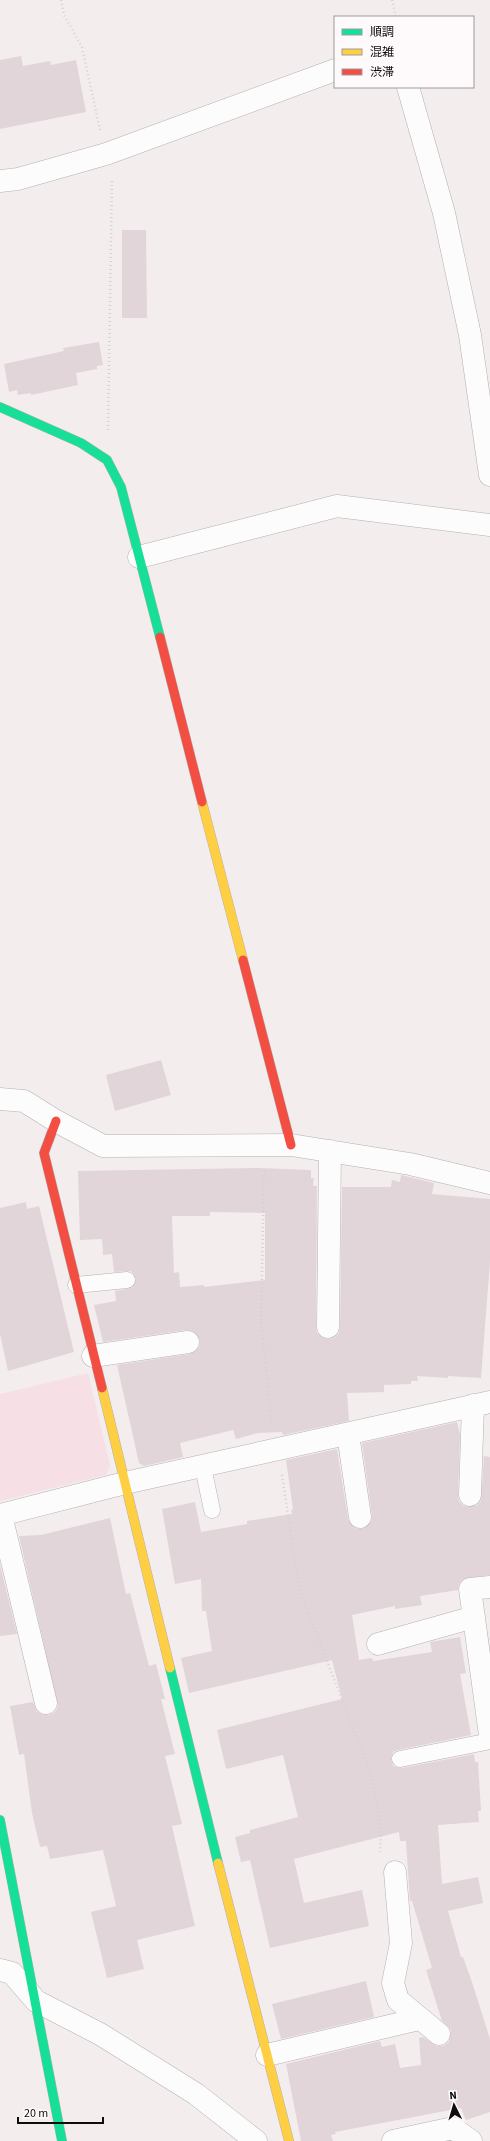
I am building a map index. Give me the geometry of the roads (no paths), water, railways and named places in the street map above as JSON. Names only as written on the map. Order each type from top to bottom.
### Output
[{"type":"street","points":[[0,181],[18,179],[106,154],[334,70]]},
{"type":"street","points":[[408,88],[444,213],[470,335],[490,475]]},
{"type":"street","points":[[0,407],[82,443],[107,460],[121,487],[291,1145]]},
{"type":"street","points":[[139,557],[337,506],[490,525]]},
{"type":"street","points":[[0,1099],[24,1101],[56,1122],[103,1146],[291,1145],[410,1164],[490,1183]]},
{"type":"street","points":[[56,1122],[44,1153],[210,1834],[289,2141]]},
{"type":"street","points":[[328,1327],[330,1151]]},
{"type":"street","points":[[93,1356],[188,1342]]},
{"type":"street","points":[[46,1703],[1,1515],[125,1483],[204,1467],[277,1449],[482,1404],[470,1495]]},
{"type":"street","points":[[348,1434],[360,1517]]},
{"type":"street","points":[[490,1587],[470,1589],[490,1736]]},
{"type":"street","points":[[378,1644],[474,1617]]},
{"type":"street","points":[[0,1820],[62,2141]]},
{"type":"street","points":[[387,1865],[402,1943],[393,1983],[398,2000],[419,2019],[439,2034]]},
{"type":"street","points":[[0,1970],[12,1973],[36,2001],[100,2034],[196,2094],[256,2141]]},
{"type":"street","points":[[267,2055],[419,2019]]},
{"type":"street","points":[[393,2141],[453,2128],[471,2141]]},
{"type":"lane","points":[[76,1285],[127,1280]]},
{"type":"lane","points":[[204,1467],[212,1510]]},
{"type":"lane","points":[[400,1759],[490,1741]]}]
